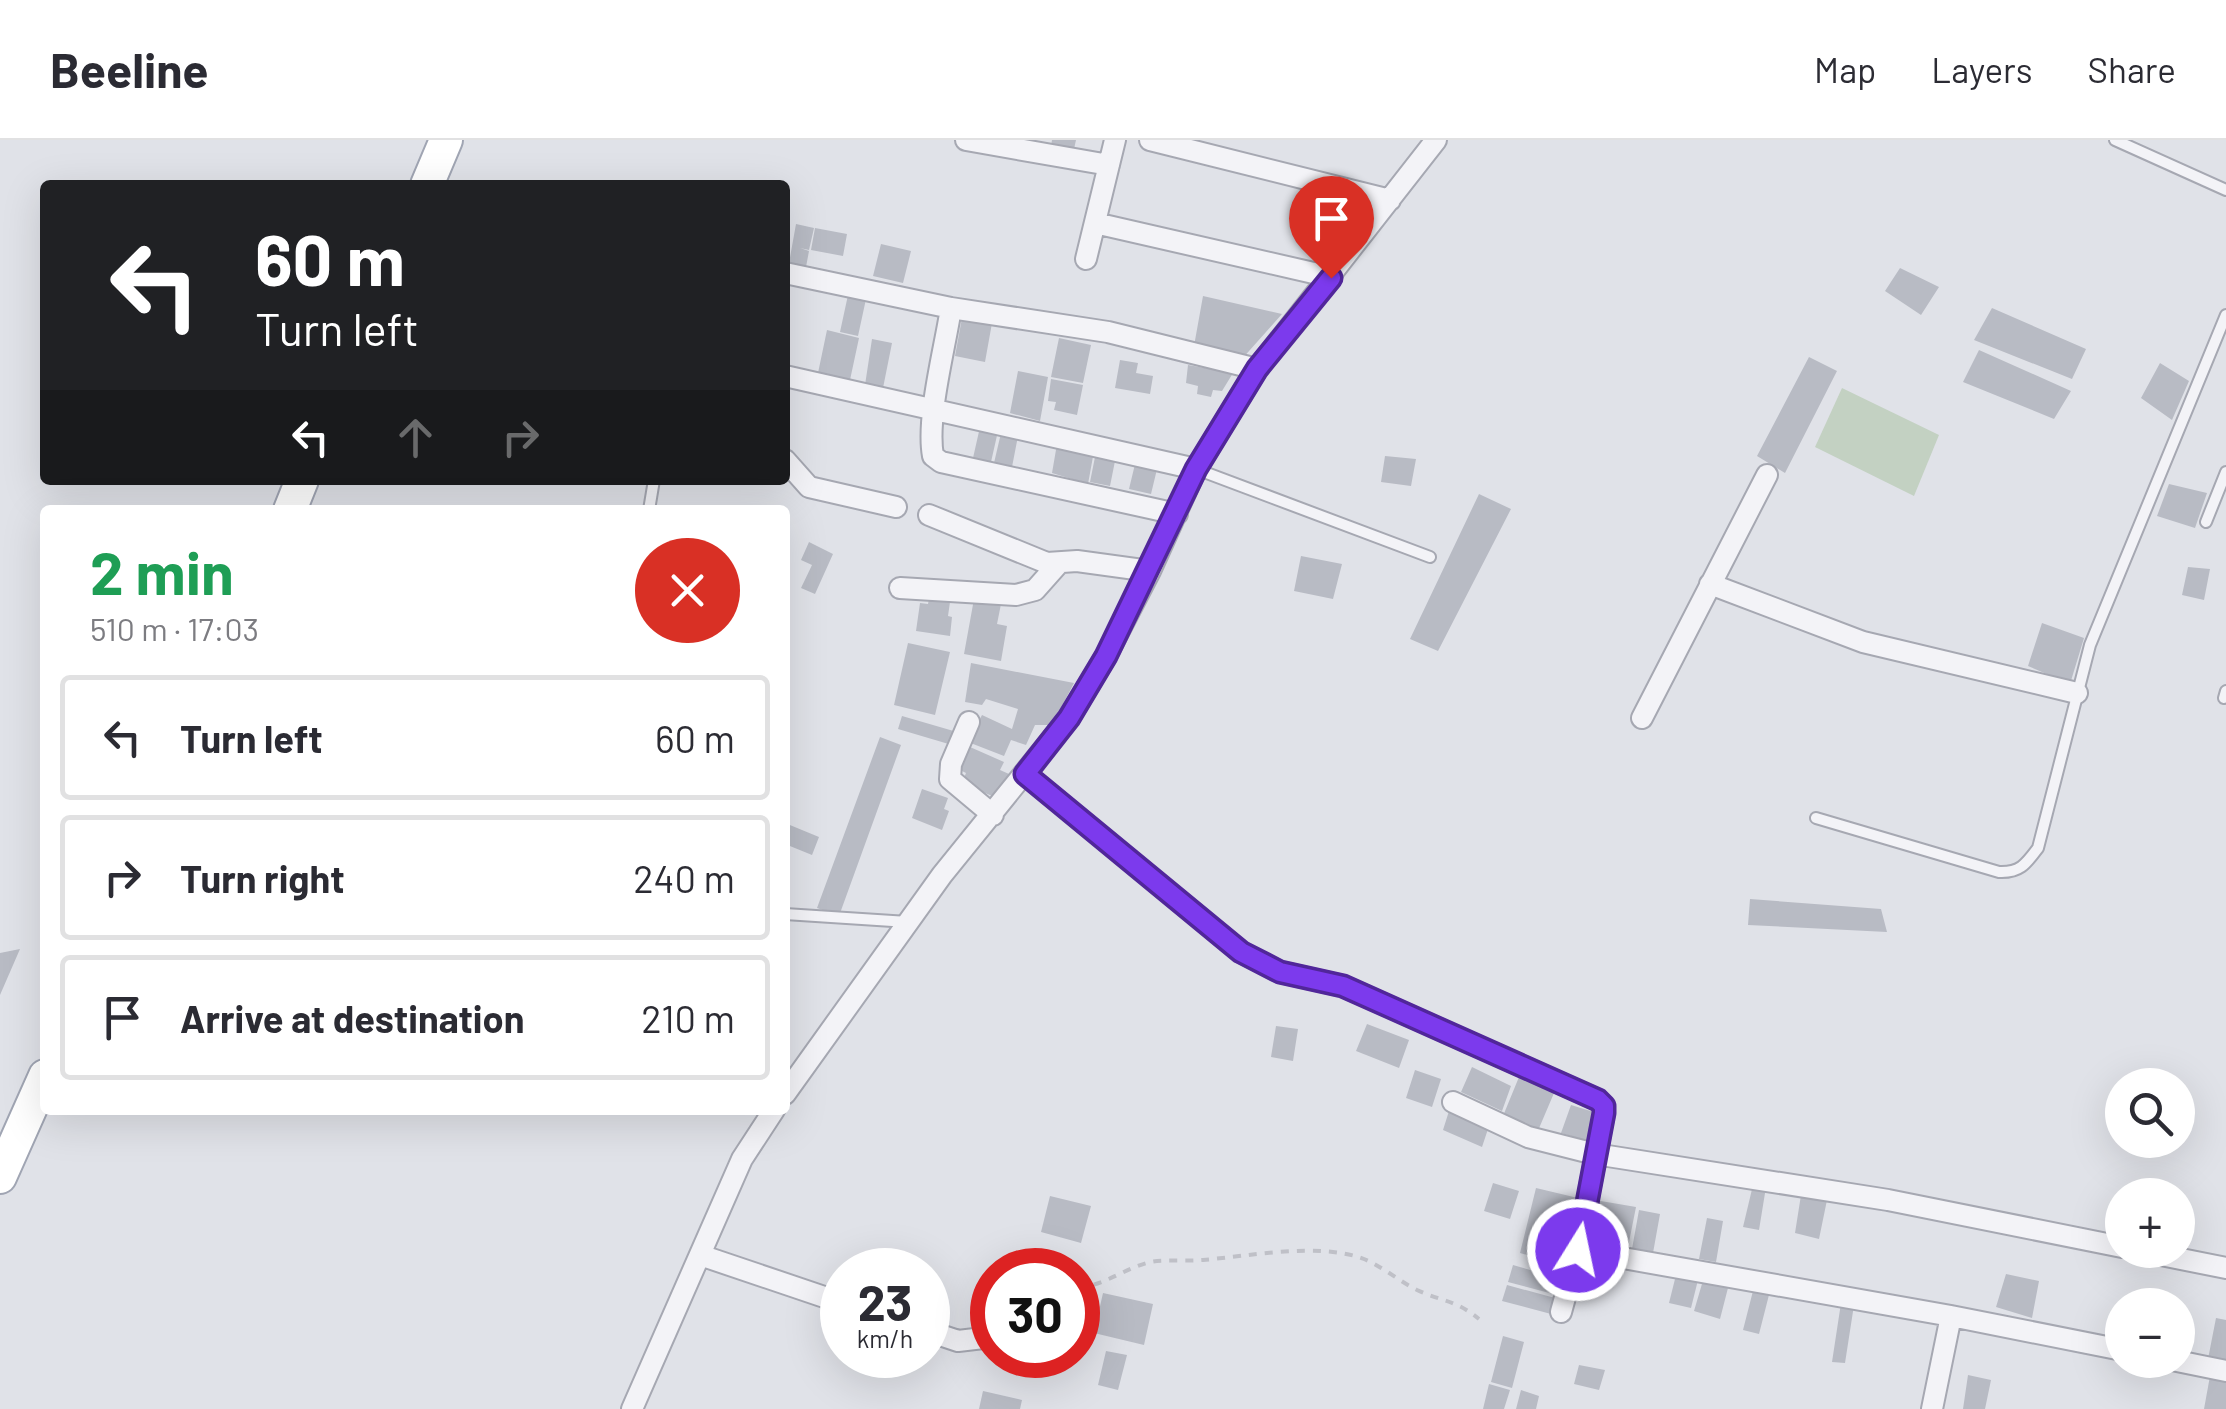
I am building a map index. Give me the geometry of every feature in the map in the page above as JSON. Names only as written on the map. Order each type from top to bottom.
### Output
[{"type":"main road","points":[[428,180],[446,140]]},
{"type":"main road","points":[[0,1178],[12,1130],[40,1084]]},
{"type":"street","points":[[966,140],[1109,165]]},
{"type":"street","points":[[1086,259],[1114,140]]},
{"type":"street","points":[[1150,140],[1390,200]]},
{"type":"street","points":[[790,1087],[942,875],[1069,718],[1150,571],[1196,469],[1257,369],[1436,140]]},
{"type":"street","points":[[1095,223],[1331,278]]},
{"type":"street","points":[[790,274],[951,308],[1108,332],[1257,369]]},
{"type":"street","points":[[951,308],[931,444],[934,456],[941,462],[1176,514]]},
{"type":"street","points":[[790,377],[1196,469]]},
{"type":"street","points":[[790,466],[809,487],[896,508]]},
{"type":"street","points":[[1642,718],[1767,475]]},
{"type":"street","points":[[929,515],[1030,558],[1150,571]]},
{"type":"street","points":[[900,588],[1016,595],[1035,590],[1059,563]]},
{"type":"street","points":[[1710,584],[1863,642],[2076,693]]},
{"type":"street","points":[[969,722],[950,779],[993,816]]},
{"type":"street","points":[[1025,774],[1241,952],[1263,965],[1343,986],[1604,1106],[1578,1250],[1561,1312]]},
{"type":"street","points":[[1453,1102],[1528,1137],[1595,1154],[1888,1200],[2105,1244]]},
{"type":"street","points":[[632,1409],[742,1159],[771,1115]]},
{"type":"street","points":[[1578,1250],[2105,1347]]},
{"type":"street","points":[[700,1255],[820,1295]]},
{"type":"street","points":[[2195,1262],[2226,1268]]},
{"type":"street","points":[[1932,1409],[1951,1316]]},
{"type":"street","points":[[2195,1365],[2226,1371]]},
{"type":"lane","points":[[2115,140],[2226,190]]},
{"type":"lane","points":[[1816,818],[1999,872],[2015,872],[2038,848],[2090,646],[2226,315]]},
{"type":"lane","points":[[1196,469],[1430,557]]},
{"type":"lane","points":[[2206,522],[2226,472]]},
{"type":"lane","points":[[790,914],[908,922]]},
{"type":"path","points":[[1100,1282],[1156,1261],[1209,1260],[1246,1252],[1335,1251],[1364,1259],[1419,1291],[1458,1302],[1479,1319]]},
{"type":"green space","points":[[1842,388],[1939,435],[1914,496],[1815,447]]},
{"type":"building","points":[[1052,140],[1076,140],[1074,149],[1051,146]]},
{"type":"building","points":[[796,224],[814,228],[809,250],[800,248],[809,251],[806,267],[790,263]]},
{"type":"building","points":[[815,228],[847,234],[843,256],[811,250]]},
{"type":"building","points":[[881,244],[911,251],[903,283],[873,276]]},
{"type":"building","points":[[1900,268],[1939,287],[1921,315],[1885,291]]},
{"type":"building","points":[[848,295],[866,299],[858,336],[840,332]]},
{"type":"building","points":[[1203,296],[1282,314],[1241,360],[1194,346]]},
{"type":"building","points":[[1992,308],[2086,349],[2072,379],[1974,340]]},
{"type":"building","points":[[962,318],[992,323],[985,362],[955,356]]},
{"type":"building","points":[[827,330],[859,338],[850,380],[818,373]]},
{"type":"building","points":[[1059,338],[1091,345],[1083,383],[1051,377]]},
{"type":"building","points":[[872,339],[892,343],[883,388],[865,385]]},
{"type":"building","points":[[1979,350],[2071,391],[2054,419],[1963,382]]},
{"type":"building","points":[[1809,357],[1837,371],[1785,473],[1757,456]]},
{"type":"building","points":[[1120,360],[1138,363],[1136,373],[1153,376],[1150,394],[1115,388]]},
{"type":"building","points":[[2160,363],[2189,381],[2172,420],[2141,398]]},
{"type":"building","points":[[1188,365],[1233,373],[1222,391],[1213,390],[1211,397],[1197,394],[1198,386],[1186,383]]},
{"type":"building","points":[[1018,371],[1048,377],[1040,421],[1010,413]]},
{"type":"building","points":[[1051,379],[1083,385],[1077,415],[1054,410],[1056,402],[1048,401]]},
{"type":"building","points":[[980,427],[998,431],[991,462],[973,458]]},
{"type":"building","points":[[1001,433],[1018,436],[1012,467],[994,463]]},
{"type":"building","points":[[1057,444],[1094,451],[1088,484],[1052,473]]},
{"type":"building","points":[[1096,452],[1116,456],[1110,486],[1090,482]]},
{"type":"building","points":[[1385,456],[1416,459],[1411,486],[1381,482]]},
{"type":"building","points":[[1136,460],[1158,465],[1151,494],[1129,489]]},
{"type":"building","points":[[2169,484],[2207,493],[2195,528],[2157,516]]},
{"type":"building","points":[[1479,494],[1511,509],[1438,651],[1410,639]]},
{"type":"building","points":[[809,542],[833,554],[815,594],[801,588],[812,565],[801,560]]},
{"type":"building","points":[[1301,556],[1342,564],[1333,599],[1294,591]]},
{"type":"building","points":[[2188,567],[2210,569],[2204,600],[2182,595]]},
{"type":"building","points":[[929,599],[950,602],[950,636],[916,631],[920,603],[928,604]]},
{"type":"building","points":[[974,599],[1001,604],[997,624],[1007,626],[1001,661],[964,654]]},
{"type":"building","points":[[2042,623],[2084,638],[2070,684],[2028,666]]},
{"type":"building","points":[[908,643],[950,652],[935,715],[894,705]]},
{"type":"building","points":[[971,663],[1074,683],[1052,725],[1035,725],[1026,745],[1011,740],[1004,756],[968,742],[982,715],[1012,729],[1018,709],[986,699],[982,705],[965,702]]},
{"type":"building","points":[[902,716],[957,732],[952,745],[898,729]]},
{"type":"building","points":[[880,737],[901,745],[839,916],[817,908]]},
{"type":"building","points":[[970,747],[1004,762],[1000,770],[1009,774],[999,799],[962,783],[966,773],[960,770]]},
{"type":"building","points":[[922,789],[948,798],[944,809],[949,811],[942,830],[912,818]]},
{"type":"building","points":[[790,825],[819,837],[812,855],[790,846]]},
{"type":"building","points":[[1750,899],[1881,909],[1887,932],[1748,925]]},
{"type":"building","points":[[20,949],[0,995],[0,953]]},
{"type":"building","points":[[1367,1024],[1409,1040],[1399,1068],[1356,1051]]},
{"type":"building","points":[[1276,1026],[1298,1029],[1293,1061],[1271,1057]]},
{"type":"building","points":[[1472,1067],[1511,1086],[1502,1111],[1461,1092]]},
{"type":"building","points":[[1415,1070],[1441,1079],[1432,1107],[1406,1098]]},
{"type":"building","points":[[1519,1077],[1554,1093],[1537,1133],[1503,1116]]},
{"type":"building","points":[[1571,1105],[1597,1113],[1588,1141],[1561,1133]]},
{"type":"building","points":[[1449,1111],[1488,1129],[1482,1147],[1443,1130]]},
{"type":"building","points":[[1493,1183],[1519,1191],[1510,1219],[1484,1211]]},
{"type":"building","points":[[1753,1185],[1766,1187],[1759,1230],[1743,1227]]},
{"type":"building","points":[[1536,1188],[1578,1198],[1560,1264],[1520,1253]]},
{"type":"building","points":[[1801,1195],[1827,1200],[1819,1239],[1795,1233]]},
{"type":"building","points":[[1050,1196],[1091,1206],[1081,1243],[1041,1232]]},
{"type":"building","points":[[1595,1200],[1636,1207],[1628,1247],[1587,1240]]},
{"type":"building","points":[[1639,1210],[1660,1214],[1653,1253],[1632,1249]]},
{"type":"building","points":[[1707,1218],[1723,1221],[1716,1262],[1699,1259]]},
{"type":"building","points":[[1513,1265],[1562,1279],[1557,1295],[1508,1282]]},
{"type":"building","points":[[1677,1271],[1699,1276],[1691,1308],[1669,1303]]},
{"type":"building","points":[[2006,1274],[2039,1281],[2032,1318],[1996,1307]]},
{"type":"building","points":[[1704,1277],[1729,1284],[1720,1319],[1694,1311]]},
{"type":"building","points":[[1507,1285],[1555,1298],[1551,1314],[1502,1301]]},
{"type":"building","points":[[1754,1287],[1770,1291],[1759,1334],[1743,1330]]},
{"type":"building","points":[[1103,1293],[1153,1304],[1144,1345],[1100,1334]]},
{"type":"building","points":[[1841,1303],[1854,1305],[1845,1363],[1832,1362]]},
{"type":"building","points":[[2216,1318],[2226,1320],[2226,1363],[2208,1359]]},
{"type":"building","points":[[1503,1336],[1524,1342],[1512,1388],[1491,1382]]},
{"type":"building","points":[[1106,1351],[1127,1355],[1118,1390],[1098,1385]]},
{"type":"building","points":[[1579,1365],[1605,1370],[1599,1390],[1574,1384]]},
{"type":"building","points":[[1968,1375],[1991,1380],[1985,1409],[1963,1409]]},
{"type":"building","points":[[2210,1376],[2226,1379],[2226,1409],[2204,1409]]},
{"type":"building","points":[[1489,1384],[1510,1390],[1504,1409],[1483,1409]]},
{"type":"building","points":[[1521,1390],[1539,1396],[1536,1409],[1516,1409]]},
{"type":"building","points":[[983,1391],[1022,1400],[1020,1409],[979,1409]]},
{"type":"route","points":[[1331,278],[1257,369],[1196,469],[1106,656],[1069,718],[1025,774],[1241,952],[1263,965],[1343,986],[1598,1100],[1604,1113],[1578,1250]]}]
